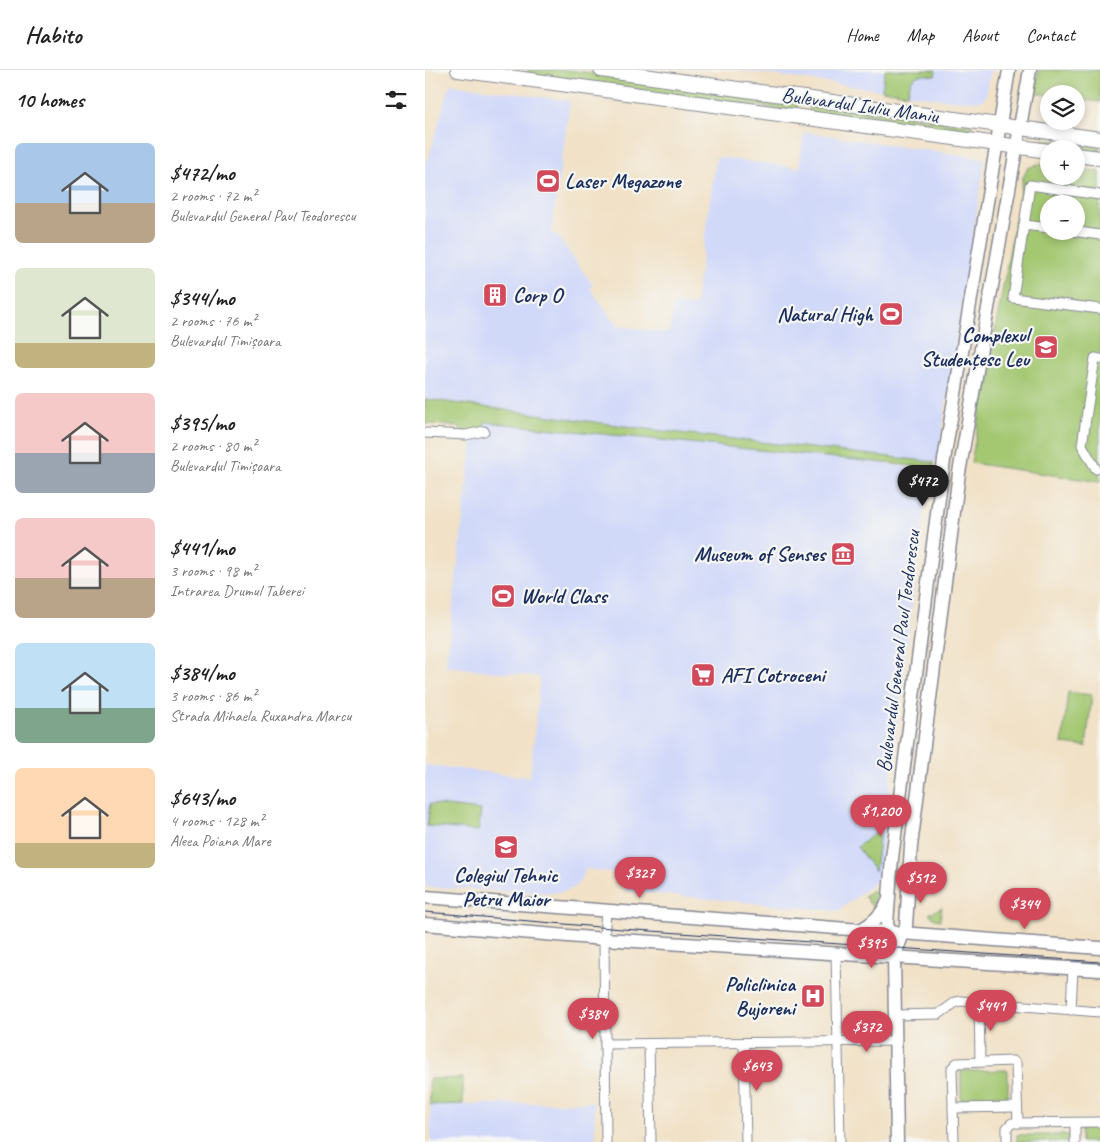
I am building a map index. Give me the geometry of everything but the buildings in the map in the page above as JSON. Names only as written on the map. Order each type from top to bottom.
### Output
[{"type":"main road","name":"Bulevardul Iuliu Maniu","points":[[458,70],[1040,150]]},
{"type":"main road","name":"Bulevardul Iuliu Maniu","points":[[601,70],[1100,139]]},
{"type":"main road","name":"Bulevardul General Paul Teodorescu","points":[[897,1142],[894,957],[889,932],[892,858],[935,518],[1009,70]]},
{"type":"main road","name":"Bulevardul General Paul Teodorescu","points":[[894,957],[907,919],[911,846],[959,473],[1031,70]]},
{"type":"main road","points":[[1085,156],[1100,158]]},
{"type":"main road","points":[[425,896],[1100,948]]},
{"type":"main road","points":[[859,930],[881,915],[889,899]]},
{"type":"main road","points":[[425,924],[603,939],[1100,970]]},
{"type":"street","points":[[1100,195],[1030,186],[1013,298],[1100,309]]},
{"type":"street","points":[[1024,225],[1040,227]]},
{"type":"street","points":[[1085,233],[1100,235]]},
{"type":"street","points":[[1096,469],[1082,444],[1095,358],[1100,359]]},
{"type":"street","points":[[425,433],[466,435],[484,431]]},
{"type":"street","points":[[606,910],[603,939],[606,1142]]},
{"type":"street","points":[[836,953],[840,1142]]},
{"type":"street","points":[[1071,1010],[1073,968]]},
{"type":"street","points":[[895,1015],[936,1015],[959,1001],[1100,1012]]},
{"type":"street","points":[[979,1003],[980,1062]]},
{"type":"street","points":[[605,1044],[895,1041]]},
{"type":"street","points":[[744,1042],[746,1142]]},
{"type":"street","points":[[649,1044],[651,1142]]},
{"type":"street","points":[[954,1142],[952,1068],[957,1063],[1013,1061],[1015,1063],[1018,1123]]},
{"type":"street","points":[[953,1108],[1017,1107]]},
{"type":"street","points":[[1075,1122],[1075,1142]]},
{"type":"street","points":[[1007,1142],[1008,1126],[1012,1123],[1100,1122]]},
{"type":"shaded area","points":[[737,70],[991,70],[986,96],[983,100],[979,101],[950,100]]},
{"type":"shaded area","points":[[450,84],[570,101],[551,234],[556,234],[593,285],[590,288],[618,326],[669,333],[674,304],[695,306],[716,157],[799,168],[804,132],[985,159],[937,462],[654,430],[425,398],[425,163],[429,157]]},
{"type":"shaded area","name":"AFI Cotroceni","points":[[476,421],[857,460],[929,470],[878,880],[838,911],[625,891],[626,874],[585,869],[579,883],[574,887],[569,890],[553,893],[425,887],[425,765],[530,777],[540,677],[446,666]]},
{"type":"shaded area","points":[[594,1102],[595,1142],[431,1142],[430,1105]]},
{"type":"green space","points":[[528,70],[570,70],[794,102],[798,105],[794,111],[528,75]]},
{"type":"green space","points":[[885,70],[936,70],[935,76],[920,75],[913,79],[908,94],[882,90]]},
{"type":"green space","points":[[1039,70],[1100,70],[1100,102],[1085,100],[1085,85],[1040,85],[1040,94],[1034,93]]},
{"type":"green space","points":[[814,104],[972,125],[971,136],[811,114],[809,111],[810,106]]},
{"type":"green space","points":[[1085,145],[1100,147],[1100,152],[1085,150]]},
{"type":"green space","name":"Complexul Studențesc Leu","points":[[1040,164],[1040,185],[1085,185],[1085,170],[1100,172],[1100,482],[971,463],[1023,177],[1028,168]]},
{"type":"green space","points":[[425,399],[654,430],[934,462],[933,468],[485,422],[484,431],[466,435],[459,427],[425,423]]},
{"type":"green space","points":[[1068,692],[1092,695],[1086,747],[1062,744]]},
{"type":"green space","points":[[430,804],[481,810],[478,831],[427,826]]},
{"type":"green space","points":[[880,829],[875,871],[857,847]]},
{"type":"green space","points":[[918,879],[932,887],[920,894]]},
{"type":"green space","points":[[873,890],[875,893],[873,908],[864,896]]},
{"type":"green space","points":[[942,907],[940,920],[935,919],[929,914]]},
{"type":"green space","points":[[1008,1070],[1008,1099],[961,1100],[961,1071]]},
{"type":"green space","points":[[463,1078],[463,1104],[430,1105],[429,1079]]},
{"type":"green space","points":[[1100,1127],[1100,1139],[1097,1139],[1097,1142],[1081,1142],[1081,1128]]},
{"type":"green space","points":[[1017,1135],[1073,1135],[1073,1142],[1017,1142]]},
{"type":"tram line","points":[[425,912],[622,929],[1100,962]]},
{"type":"place","name":"Laser Megazone","points":[[548,181]]},
{"type":"place","name":"Corp O","points":[[495,295]]},
{"type":"place","name":"Natural High","points":[[891,314]]},
{"type":"place","name":"Complexul Studențesc Leu","points":[[1046,347]]},
{"type":"place","name":"Museum of Senses","points":[[843,554]]},
{"type":"place","name":"World Class","points":[[503,596]]},
{"type":"place","name":"AFI Cotroceni","points":[[703,675]]},
{"type":"place","name":"Colegiul Tehnic Petru Maior","points":[[506,847]]},
{"type":"place","name":"Policlinica Bujoreni","points":[[813,996]]}]
